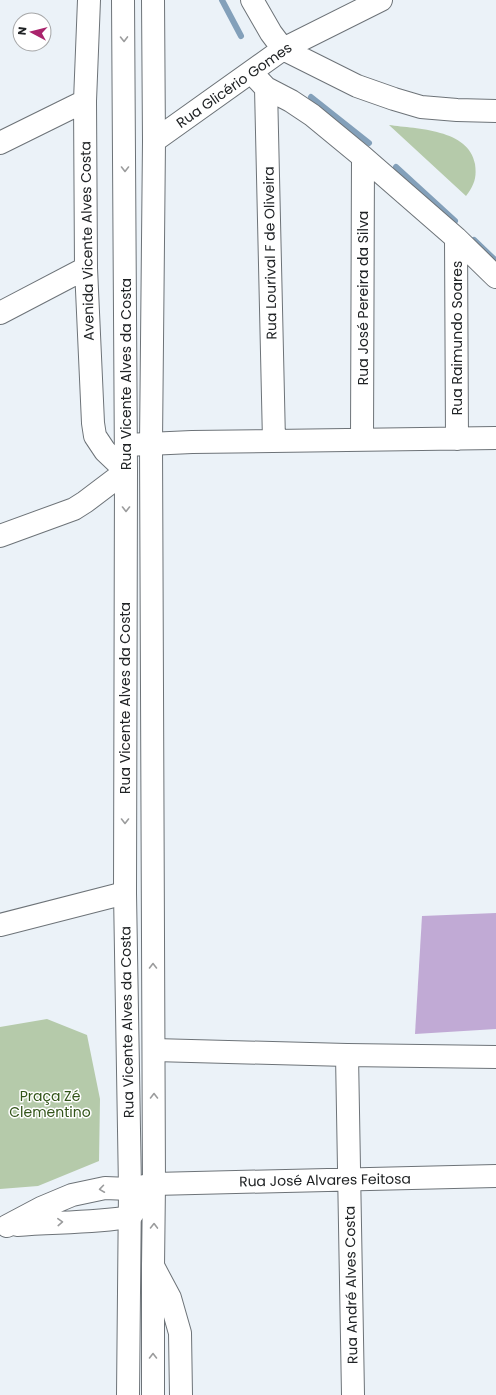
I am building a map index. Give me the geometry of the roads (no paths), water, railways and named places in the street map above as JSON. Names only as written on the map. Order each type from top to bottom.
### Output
[{"type":"street","name":"Avenida Vicente Alves Costa","points":[[89,0],[85,101],[86,268],[93,423],[95,436],[105,452],[126,470]]},
{"type":"street","name":"Rua Vicente Alves da Costa","points":[[123,0],[126,445],[125,893],[130,1189],[128,1395]]},
{"type":"street","name":"Rua Vicente Alves da Costa","points":[[153,0],[154,141],[151,443],[154,1050],[153,1395]]},
{"type":"street","points":[[252,0],[271,33],[283,49],[357,86],[422,107],[496,111]]},
{"type":"street","name":"Rua Glicério Gomes","points":[[154,141],[283,49],[381,0]]},
{"type":"street","points":[[251,72],[266,88],[291,101],[312,115],[363,157],[456,238],[496,277]]},
{"type":"street","name":"Rua Lourival F de Oliveira","points":[[266,88],[274,440]]},
{"type":"street","points":[[0,143],[85,101]]},
{"type":"street","name":"Rua José Pereira da Silva","points":[[362,439],[363,157]]},
{"type":"street","name":"Rua Raimundo Soares","points":[[456,238],[457,439]]},
{"type":"street","points":[[0,313],[86,268]]},
{"type":"street","points":[[126,445],[274,440],[496,438]]},
{"type":"street","points":[[0,536],[74,508],[85,502],[126,470]]},
{"type":"street","points":[[0,925],[125,893]]},
{"type":"street","points":[[154,1050],[496,1057]]},
{"type":"street","name":"Rua André Alves Costa","points":[[347,1055],[353,1395]]},
{"type":"street","name":"Rua José Alvares Feitosa","points":[[4,1226],[41,1208],[72,1196],[105,1188],[130,1189],[154,1184],[496,1176]]},
{"type":"street","points":[[4,1226],[105,1221],[130,1217],[154,1184]]},
{"type":"street","points":[[153,1266],[170,1298],[180,1333],[181,1395]]},
{"type":"waterway","points":[[222,0],[241,36]]},
{"type":"waterway","points":[[311,97],[369,143]]},
{"type":"waterway","points":[[396,167],[455,221]]},
{"type":"waterway","points":[[474,240],[496,261]]},
{"type":"park label","name":"Praça Zé Clementino","points":[[50,1104]]}]
